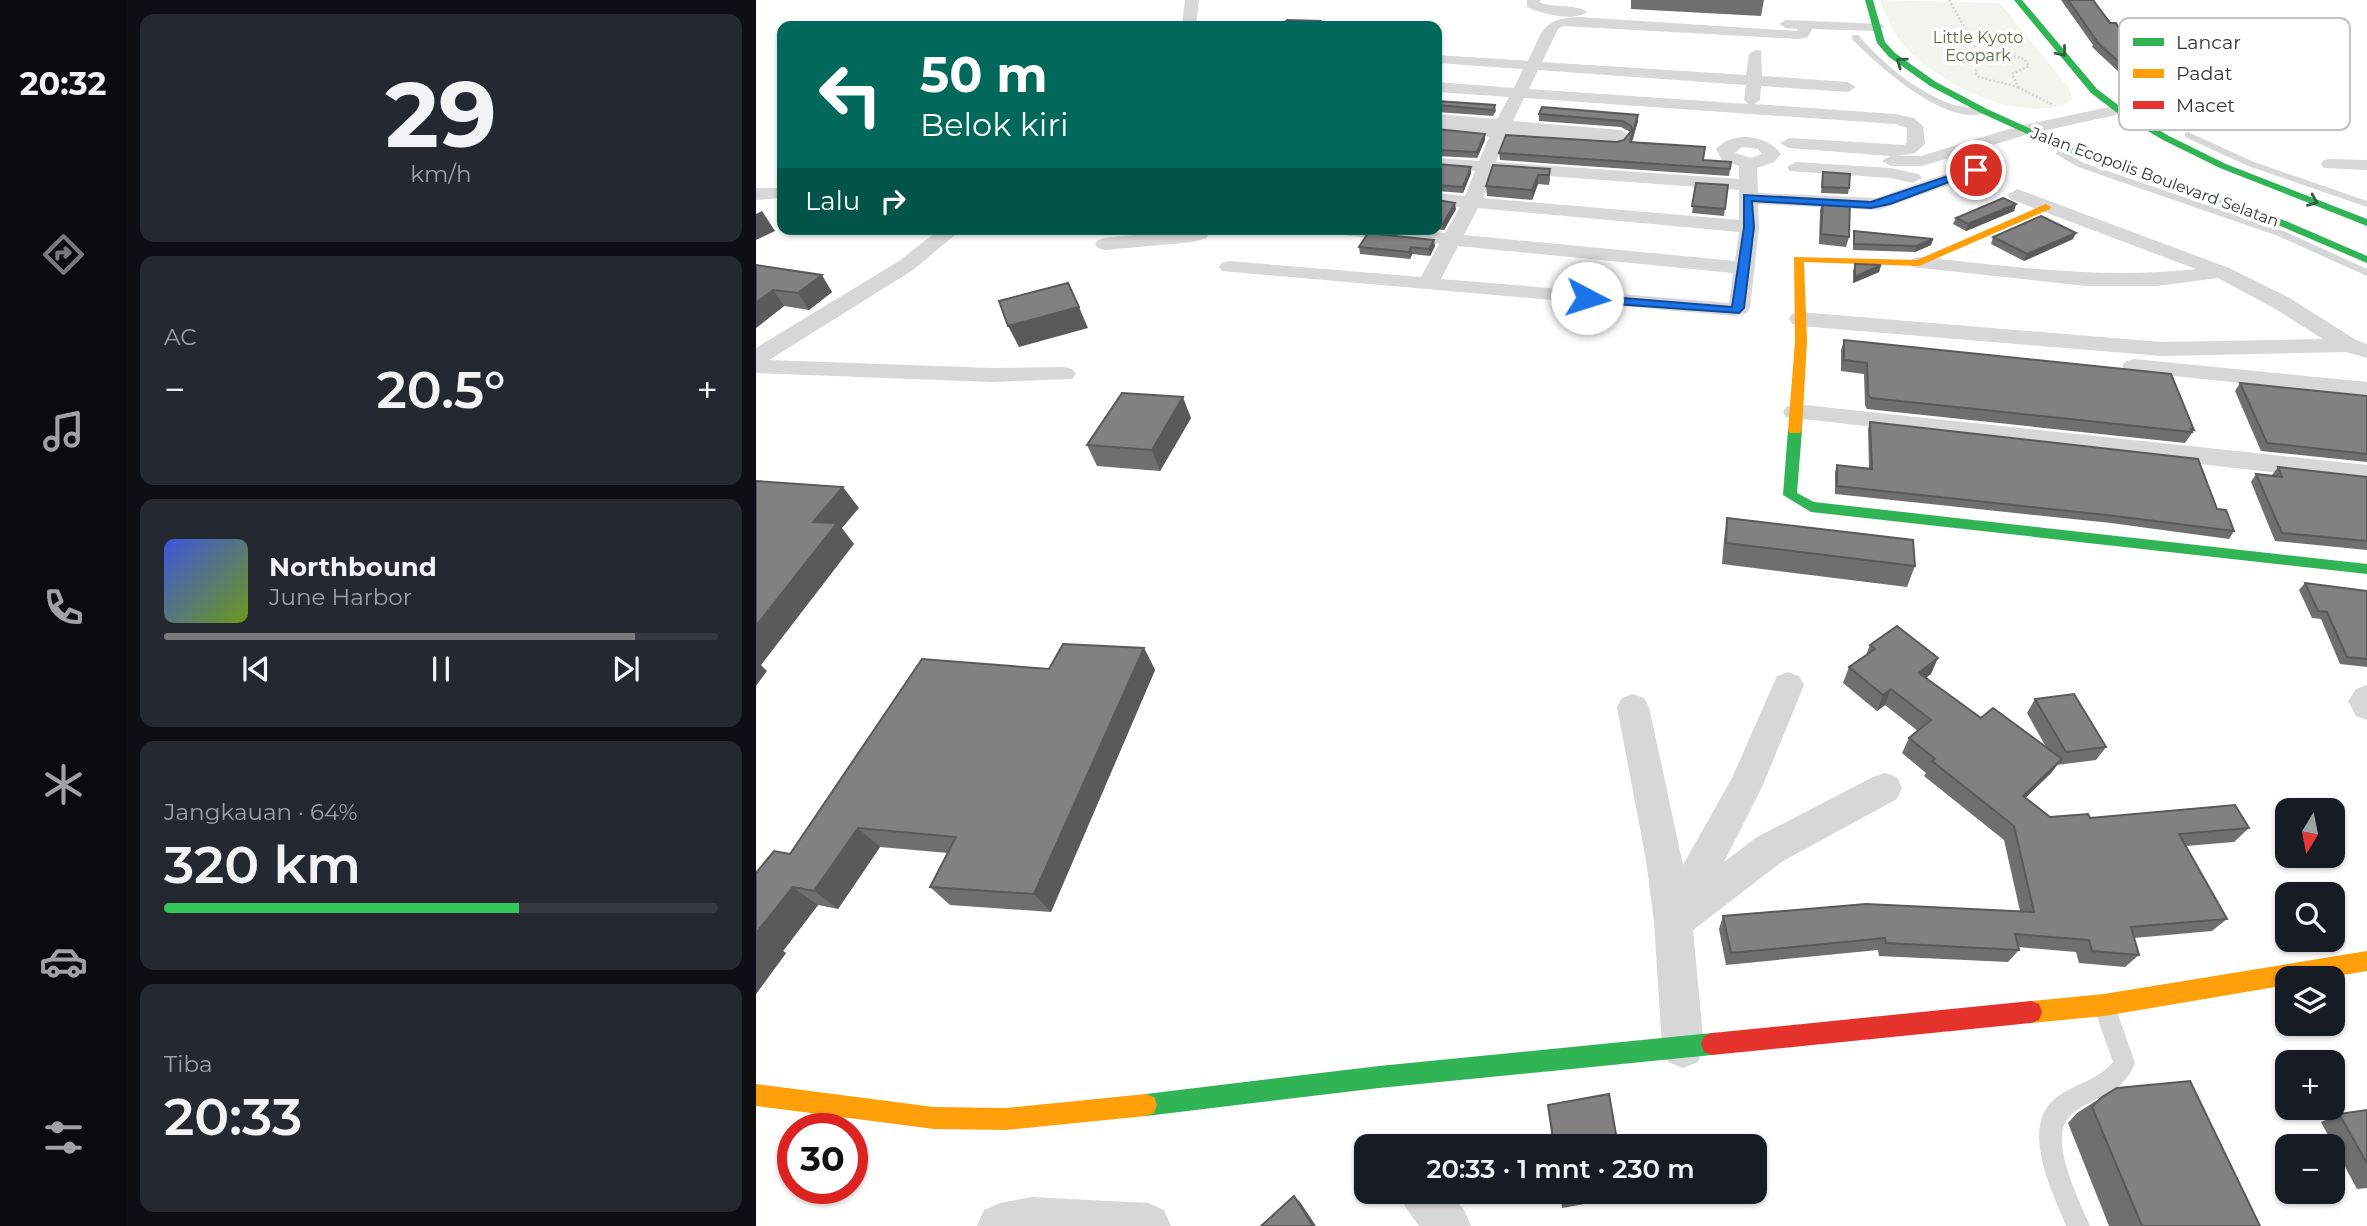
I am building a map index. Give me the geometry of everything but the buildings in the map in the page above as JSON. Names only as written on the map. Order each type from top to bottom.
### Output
[{"type":"street","points":[[1190,21],[1192,0]]},
{"type":"street","points":[[1534,0],[1532,4],[1538,8],[1588,6],[1807,25],[1875,24]]},
{"type":"street","name":"Jalan Ecopolis Boulevard Selatan","points":[[1869,0],[1881,44],[1892,55],[1933,84],[1984,111],[2068,149],[2261,214],[2367,260]]},
{"type":"street","name":"Jalan Ecopolis Boulevard Selatan","points":[[2018,0],[2094,92],[2119,110]]},
{"type":"street","points":[[1428,283],[1472,202],[1501,128],[1552,27],[1567,21],[1799,35],[1803,34],[1807,25]]},
{"type":"street","points":[[1229,267],[1728,311],[1739,308],[1749,227],[1749,133],[1756,54]]},
{"type":"street","points":[[1442,59],[1848,87]]},
{"type":"street","points":[[1442,87],[1519,93],[1749,133],[1908,122],[1915,127],[1916,144],[1909,149],[1895,151],[1789,143]]},
{"type":"street","points":[[1749,133],[1768,148],[1772,155],[1922,160],[2025,130],[2119,110]]},
{"type":"street","points":[[1442,120],[1501,128],[1616,141],[1621,135],[1501,128],[1442,128]]},
{"type":"street","name":"Jalan Ecopolis Boulevard Selatan","points":[[2153,130],[2223,166],[2367,223]]},
{"type":"street","points":[[1442,163],[1871,205],[1997,162]]},
{"type":"street","points":[[2330,164],[2367,165]]},
{"type":"street","points":[[1796,167],[1891,173],[1933,185]]},
{"type":"street","points":[[756,194],[777,193]]},
{"type":"street","points":[[2018,195],[2222,272],[2280,302],[2358,348]]},
{"type":"street","points":[[1442,199],[1749,227]]},
{"type":"street","points":[[1919,263],[2046,207]]},
{"type":"street","points":[[756,358],[809,323],[914,262],[945,235]]},
{"type":"street","points":[[1105,244],[1196,235]]},
{"type":"street","points":[[1398,235],[1744,268]]},
{"type":"street","points":[[2222,272],[2157,280],[2107,281],[1919,263],[1800,257],[1801,326],[1790,495],[1804,505],[2367,569]]},
{"type":"street","points":[[1801,326],[2164,359],[2367,389]]},
{"type":"street","points":[[2164,359],[2358,348]]},
{"type":"street","points":[[756,366],[992,375],[1064,374]]},
{"type":"street","points":[[1795,412],[2367,474]]},
{"type":"street","points":[[1673,922],[1746,785],[1788,685]]},
{"type":"street","points":[[2367,698],[2364,701],[2367,708]]},
{"type":"street","points":[[1633,707],[1664,860],[1673,922],[1683,1047]]},
{"type":"street","points":[[1673,922],[1770,849],[1885,788]]},
{"type":"street","points":[[756,1095],[934,1118],[1006,1119],[1072,1114],[1379,1077],[2104,1005],[2367,961]]},
{"type":"street","points":[[1431,1204],[1448,1226]]},
{"type":"street","points":[[1000,1226],[1032,1220],[1148,1226]]},
{"type":"lane","points":[[1859,0],[1867,17],[1875,24]]},
{"type":"lane","points":[[1855,37],[1874,60],[1941,103],[1961,113],[1984,111]]},
{"type":"lane","points":[[2188,135],[2251,164],[2367,204]]},
{"type":"lane","points":[[2068,149],[2061,151],[2061,154],[2081,165],[2282,234],[2367,273]]},
{"type":"lane","points":[[2078,1226],[2054,1162],[2048,1132],[2052,1116],[2063,1104],[2119,1076],[2124,1063],[2104,1005]]},
{"type":"path","points":[[1949,0],[1979,53]]},
{"type":"path","points":[[2018,87],[2012,74],[2029,66],[2024,59],[2006,54],[1979,53],[1973,58],[1981,64],[1975,74],[2018,87],[2078,119]]},
{"type":"green space","name":"Little Kyoto Ecopark","points":[[1880,0],[2000,3],[2069,88],[2072,98],[2057,107],[2034,108],[1994,102],[1974,94],[1937,73],[1901,43]]},
{"type":"traffic: fast","points":[[1869,0],[1881,43],[1892,55],[1933,84],[1984,111],[2068,149],[2261,214],[2367,260]]},
{"type":"traffic: fast","points":[[2018,0],[2094,91],[2119,110]]},
{"type":"traffic: fast","points":[[2153,130],[2223,166],[2367,223]]},
{"type":"traffic: fast","points":[[1795,430],[1790,495],[1811,507],[2367,569]]},
{"type":"traffic: fast","points":[[1146,1105],[1379,1077],[1712,1044]]},
{"type":"traffic: slow","points":[[1795,430],[1801,341],[1798,259],[1919,263],[2046,207]]},
{"type":"traffic: slow","points":[[2031,1012],[2104,1005],[2367,961]]},
{"type":"traffic: slow","points":[[756,1095],[934,1118],[1006,1119],[1146,1105]]},
{"type":"traffic: jam","points":[[1712,1044],[2031,1012]]},
{"type":"route","points":[[1587,298],[1735,310],[1739,308],[1749,227],[1747,198],[1871,205],[1976,170]]}]
